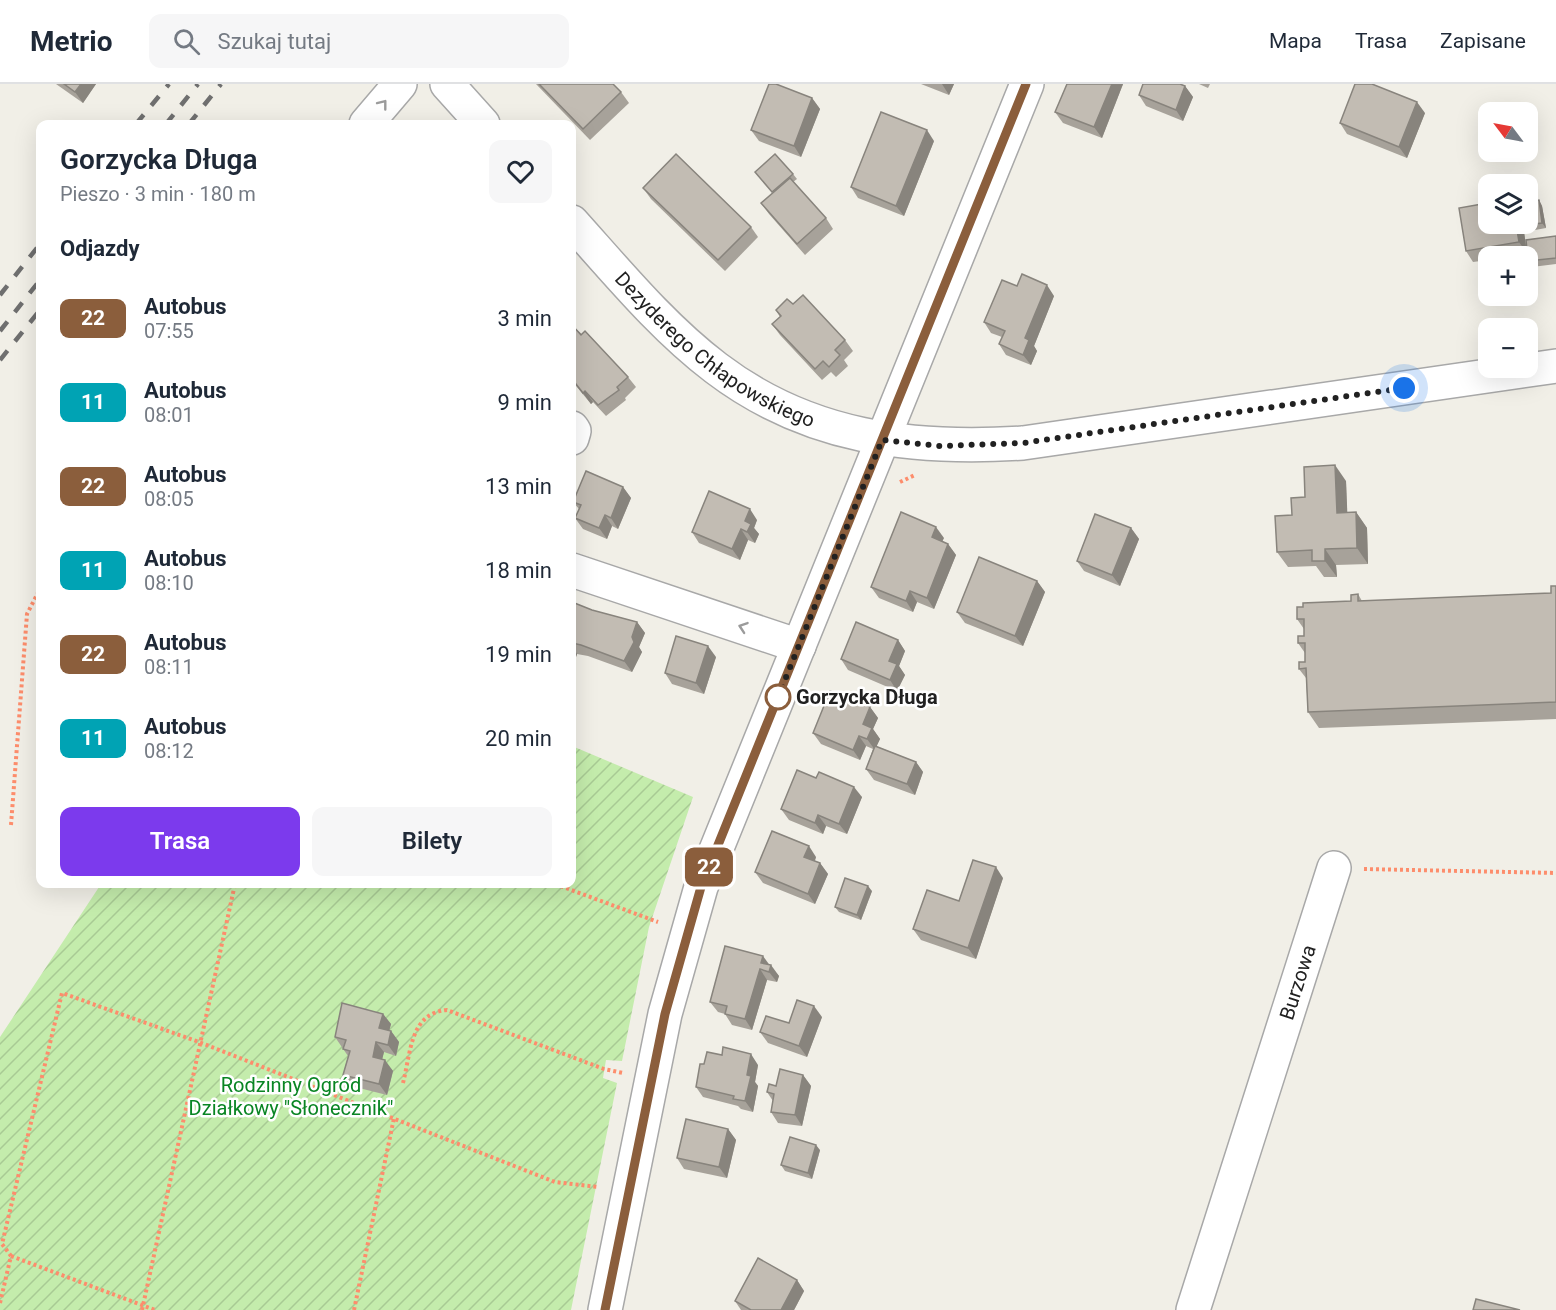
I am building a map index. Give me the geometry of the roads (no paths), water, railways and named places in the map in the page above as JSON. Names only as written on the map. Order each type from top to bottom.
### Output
[{"type":"street","points":[[369,120],[400,84]]},
{"type":"street","points":[[447,84],[479,120]]},
{"type":"street","points":[[605,1310],[665,1014],[687,932],[709,865],[1027,84]]},
{"type":"street","name":"Dezyderego Chłapowskiego","points":[[576,226],[669,327],[716,368],[784,409],[841,430],[882,440],[940,446],[1023,443],[1556,366]]},
{"type":"street","points":[[576,571],[798,646]]},
{"type":"street","name":"Burzowa","points":[[1193,1310],[1334,868]]},
{"type":"railway","points":[[139,120],[169,84]]},
{"type":"railway","points":[[169,120],[198,84]]},
{"type":"railway","points":[[192,120],[221,84]]},
{"type":"railway","points":[[0,295],[36,249]]},
{"type":"railway","points":[[0,331],[36,285]]},
{"type":"railway","points":[[0,360],[36,315]]},
{"type":"place","name":"Gorzycka Długa","points":[[778,697]]},
{"type":"park label","name":"Rodzinny Ogród Działkowy \"Słonecznik\"","points":[[291,1096]]}]
